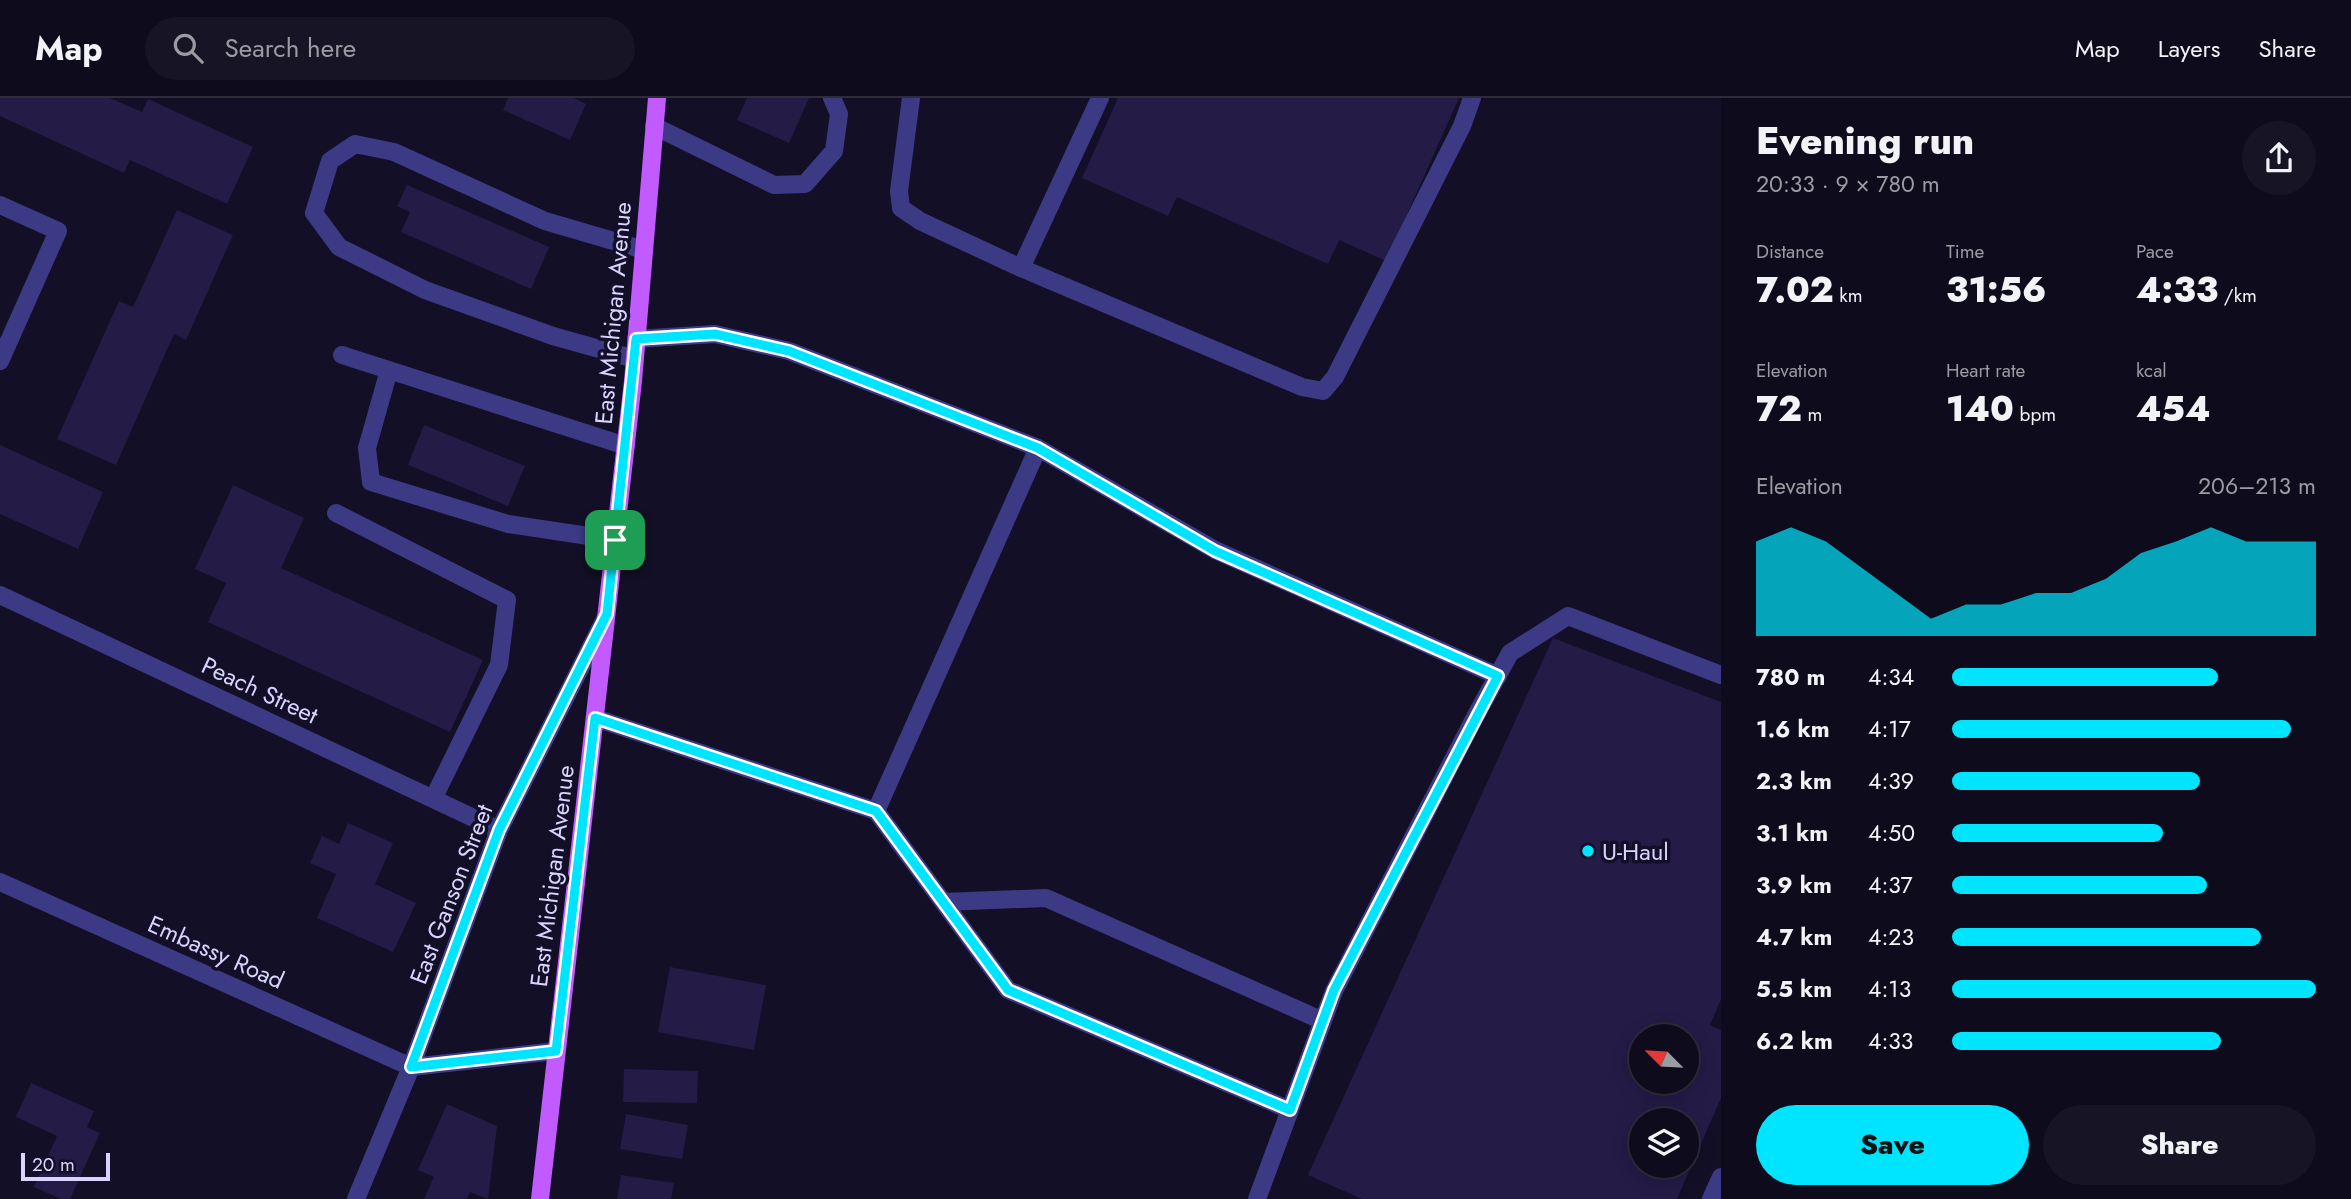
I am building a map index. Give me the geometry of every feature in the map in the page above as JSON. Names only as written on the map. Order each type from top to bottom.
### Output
[{"type":"main road","name":"East Michigan Avenue","points":[[540,1199],[626,446],[656,98]]},
{"type":"street","points":[[654,126],[774,185],[805,184],[834,151],[839,114],[832,98]]},
{"type":"street","points":[[911,98],[899,191],[901,208],[920,221],[1021,268],[1302,387],[1323,391],[1335,377],[1364,321],[1462,126],[1472,98]]},
{"type":"street","points":[[1021,268],[1094,100]]},
{"type":"street","points":[[635,359],[553,336],[425,290],[339,247],[314,213],[330,161],[355,144],[394,152],[545,221],[644,250]]},
{"type":"street","points":[[0,205],[58,231],[0,361]]},
{"type":"street","points":[[636,339],[715,334],[789,351],[1038,448],[1215,551],[1498,676]]},
{"type":"street","points":[[342,355],[626,446]]},
{"type":"street","points":[[390,370],[367,448],[370,482],[508,524],[615,540]]},
{"type":"street","points":[[876,811],[1038,448]]},
{"type":"street","points":[[336,513],[507,600],[499,665],[433,799]]},
{"type":"street","name":"Peach Street","points":[[0,595],[499,830]]},
{"type":"street","name":"East Ganson Street","points":[[356,1199],[411,1067],[499,830],[607,614]]},
{"type":"street","points":[[1257,1199],[1334,990],[1510,653],[1568,616],[1721,675]]},
{"type":"street","points":[[595,718],[876,811],[1008,990],[1290,1110]]},
{"type":"street","name":"Embassy Road","points":[[0,882],[411,1067]]},
{"type":"street","points":[[944,902],[1046,898],[1323,1021]]},
{"type":"street","points":[[411,1067],[556,1051]]},
{"type":"street","points":[[1711,1199],[1721,1177]]},
{"type":"building","points":[[0,98],[110,98],[142,112],[148,99],[253,147],[227,204],[130,160],[124,173],[0,116]]},
{"type":"building","points":[[508,98],[574,98],[586,104],[570,140],[503,110]]},
{"type":"building","points":[[747,98],[809,98],[789,143],[737,120]]},
{"type":"building","points":[[1118,98],[1459,98],[1386,261],[1339,240],[1328,264],[1177,197],[1168,216],[1082,178]]},
{"type":"building","points":[[407,185],[549,247],[531,289],[401,232],[410,212],[397,206]]},
{"type":"building","points":[[177,210],[233,235],[186,340],[174,334],[116,465],[57,439],[119,301],[133,307]]},
{"type":"building","points":[[424,425],[525,466],[508,506],[408,465]]},
{"type":"building","points":[[0,445],[103,492],[78,549],[0,514]]},
{"type":"building","points":[[233,485],[304,518],[281,568],[483,660],[450,732],[208,622],[226,583],[195,569]]},
{"type":"building","name":"U-Haul","points":[[1553,638],[1721,702],[1721,999],[1710,1025],[1721,1030],[1721,1098],[1699,1148],[1699,1108],[1629,1108],[1629,1178],[1686,1178],[1677,1199],[1362,1199],[1308,1175]]},
{"type":"building","points":[[348,823],[393,843],[375,884],[416,903],[393,952],[317,918],[336,874],[310,863],[322,836],[339,844]]},
{"type":"building","points":[[670,967],[766,985],[754,1050],[658,1032]]},
{"type":"building","points":[[624,1069],[698,1071],[697,1103],[623,1102]]},
{"type":"building","points":[[31,1083],[94,1111],[87,1127],[100,1133],[70,1199],[61,1199],[34,1187],[57,1136],[16,1117]]},
{"type":"building","points":[[447,1104],[497,1126],[488,1199],[470,1192],[467,1199],[424,1199],[434,1177],[418,1170]]},
{"type":"building","points":[[626,1114],[688,1125],[682,1159],[620,1149]]},
{"type":"building","points":[[621,1175],[674,1183],[671,1199],[617,1199]]},
{"type":"place","name":"U-Haul","points":[[1588,851]]},
{"type":"route","points":[[715,334],[789,351],[1038,448],[1215,551],[1498,676],[1334,990],[1290,1110],[1008,990],[876,811],[595,718],[556,1051],[411,1067],[499,830],[607,614],[615,540],[636,339],[715,334]]}]
